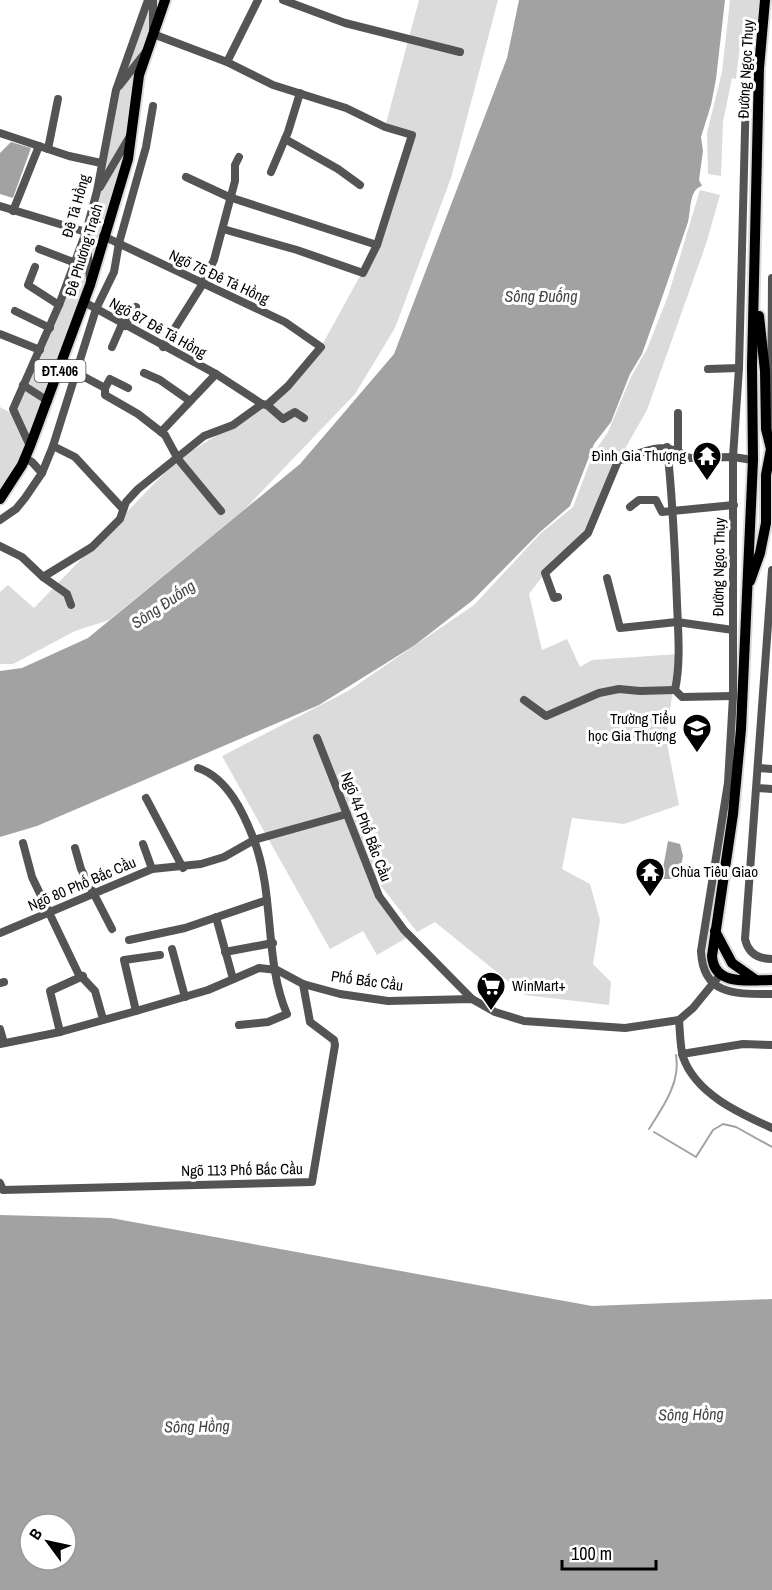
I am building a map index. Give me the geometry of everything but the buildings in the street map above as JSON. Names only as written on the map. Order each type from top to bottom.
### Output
[{"type":"main road","name":"Đê Phương Trạch","points":[[0,499],[25,458],[64,361],[90,285],[128,159],[139,75],[165,0]]},
{"type":"main road","name":"Đường Ngọc Thụy","points":[[716,979],[712,962],[737,772],[748,587],[753,460],[752,366],[759,68],[765,0]]},
{"type":"main road","points":[[748,587],[760,553],[766,523],[766,475],[772,449],[766,429],[765,371],[755,286]]},
{"type":"main road","points":[[715,930],[732,963],[756,980]]},
{"type":"main road","points":[[716,979],[772,980]]},
{"type":"street","name":"Đê Tả Hồng","points":[[30,446],[13,409],[59,305],[86,232],[97,191],[116,90],[148,0]]},
{"type":"street","points":[[153,0],[153,34],[227,62],[245,73],[412,135],[377,245],[363,273],[297,250],[223,229]]},
{"type":"street","points":[[227,62],[258,0]]},
{"type":"street","points":[[283,0],[345,23],[460,52]]},
{"type":"street","points":[[116,90],[149,47]]},
{"type":"street","name":"Đường Ngọc Thụy","points":[[716,979],[703,971],[701,946],[728,783],[733,696],[733,457],[739,368],[746,91],[749,83]]},
{"type":"street","points":[[271,172],[285,140],[300,93]]},
{"type":"street","points":[[48,149],[58,99]]},
{"type":"street","points":[[0,520],[16,509],[42,473],[53,446],[96,309],[114,272],[119,243],[146,147],[153,106]]},
{"type":"street","points":[[97,191],[133,130]]},
{"type":"street","points":[[0,133],[101,163]]},
{"type":"street","points":[[285,140],[338,169],[360,185]]},
{"type":"street","points":[[13,211],[39,146]]},
{"type":"street","points":[[163,347],[202,285],[223,229],[229,197],[236,181],[235,165],[239,157]]},
{"type":"street","points":[[186,177],[229,197],[377,245]]},
{"type":"street","points":[[0,206],[86,232],[90,285]]},
{"type":"street","name":"Ngõ 75 Đê Tả Hồng","points":[[103,236],[202,285],[285,322],[321,346],[288,387],[264,404]]},
{"type":"street","points":[[39,249],[73,262]]},
{"type":"street","points":[[35,267],[28,285],[59,305]]},
{"type":"street","points":[[772,278],[772,458]]},
{"type":"street","name":"Ngõ 87 Đê Tả Hồng","points":[[84,302],[218,376],[264,404],[283,419],[295,412],[304,418]]},
{"type":"street","points":[[112,347],[123,325],[136,307]]},
{"type":"street","points":[[15,311],[49,328]]},
{"type":"street","points":[[0,334],[39,350]]},
{"type":"street","points":[[64,361],[75,372],[105,388]]},
{"type":"street","points":[[708,369],[739,368]]},
{"type":"street","points":[[144,373],[190,401]]},
{"type":"street","points":[[161,432],[218,376]]},
{"type":"street","points":[[128,388],[110,379],[105,388],[105,395],[161,432],[171,442],[178,459],[221,510]]},
{"type":"street","points":[[23,385],[48,402]]},
{"type":"street","points":[[43,577],[92,547],[120,519],[126,502],[138,489],[204,436],[232,424],[264,404]]},
{"type":"street","points":[[678,413],[678,449]]},
{"type":"street","points":[[53,446],[75,457],[123,508]]},
{"type":"street","points":[[558,597],[554,598],[545,573],[588,533],[618,460],[667,447],[678,449],[689,458],[733,457],[753,460]]},
{"type":"street","points":[[667,447],[674,511],[678,675],[675,690]]},
{"type":"street","points":[[25,458],[42,473]]},
{"type":"street","points":[[630,507],[639,500],[656,501],[662,512],[734,505]]},
{"type":"street","points":[[0,546],[22,557],[43,577],[67,594],[71,605]]},
{"type":"street","points":[[772,570],[769,648],[746,939],[748,948],[758,957],[772,959]]},
{"type":"street","points":[[607,578],[620,628],[677,622],[733,630]]},
{"type":"street","points":[[524,699],[546,716],[599,693],[619,689],[675,690],[682,697],[733,696]]},
{"type":"street","name":"Ngõ 44 Phố Bắc Cầu","points":[[317,738],[379,896],[404,930],[472,999]]},
{"type":"street","points":[[198,768],[221,783],[237,804],[260,854],[280,998],[287,1014],[268,1022],[239,1025]]},
{"type":"street","points":[[759,768],[772,768]]},
{"type":"street","points":[[757,788],[772,789]]},
{"type":"street","points":[[147,798],[183,868]]},
{"type":"street","name":"Ngõ 80 Phố Bắc Cầu","points":[[0,933],[152,869],[183,868],[224,857],[254,840],[347,814]]},
{"type":"street","points":[[23,843],[32,877],[78,973],[95,991],[103,1019]]},
{"type":"street","points":[[143,844],[152,869]]},
{"type":"street","points":[[75,848],[81,869],[112,929]]},
{"type":"street","points":[[129,940],[185,928],[267,900]]},
{"type":"street","points":[[216,917],[233,979]]},
{"type":"street","points":[[225,952],[273,943]]},
{"type":"street","points":[[172,949],[185,997]]},
{"type":"street","points":[[136,1011],[124,960],[160,955]]},
{"type":"street","points":[[0,1029],[2,1043],[60,1032],[185,997],[259,968],[277,970]]},
{"type":"street","name":"Phố Bắc Cầu","points":[[277,970],[303,984],[340,994],[388,1001],[472,999],[512,1018],[542,1023],[625,1028],[679,1020]]},
{"type":"street","points":[[60,1032],[50,991],[83,976]]},
{"type":"street","points":[[772,994],[728,992],[716,979],[693,1008],[679,1020],[682,1054],[695,1076],[727,1106],[772,1128]]},
{"type":"street","name":"Ngõ 113 Phố Bắc Cầu","points":[[0,1183],[3,1190],[312,1182],[335,1046],[334,1040],[310,1022],[303,984]]},
{"type":"street","points":[[682,1054],[743,1044],[772,1045]]},
{"type":"shaded area","points":[[148,0],[164,0],[149,47],[133,130],[48,401],[0,499],[0,407],[11,413],[86,232],[116,90]]},
{"type":"shaded area","points":[[419,0],[498,0],[451,178],[395,328],[355,394],[244,510],[109,620],[75,631],[13,664],[0,664],[0,592],[8,585],[34,608],[178,459],[267,405],[321,347],[377,245],[412,135],[385,127]]},
{"type":"shaded area","points":[[730,0],[761,0],[756,47],[745,43],[740,45],[736,79],[732,78],[723,122],[721,176],[708,174],[707,133],[722,72]]},
{"type":"shaded area","points":[[700,190],[720,195],[706,244],[647,410],[618,461],[588,533],[545,573],[529,594],[542,650],[567,639],[580,667],[592,660],[678,654],[666,738],[679,805],[624,824],[572,818],[562,869],[590,884],[600,920],[593,964],[611,982],[609,1005],[525,995],[435,922],[417,932],[374,877],[370,881],[408,937],[377,955],[363,931],[330,949],[222,756],[348,691],[474,605],[540,534],[573,507],[593,454],[608,432],[631,377],[647,349],[668,296]]},
{"type":"water","name":"Sông Đuống","points":[[519,0],[725,0],[716,79],[701,137],[703,151],[699,180],[702,186],[695,191],[691,201],[688,222],[642,354],[630,374],[611,422],[594,444],[570,506],[539,533],[473,600],[415,645],[319,705],[37,826],[0,837],[0,671],[22,668],[88,638],[300,464],[394,354],[507,58]]},
{"type":"water","points":[[11,142],[31,148],[13,198],[0,194],[0,153]]},
{"type":"water","points":[[668,841],[680,844],[683,856],[679,875],[675,879],[661,879]]},
{"type":"water","name":"Sông Hồng","points":[[0,1215],[111,1218],[592,1306],[772,1299],[772,1590],[0,1590]]},
{"type":"waterway","points":[[649,1129],[670,1094],[676,1075],[676,1055]]},
{"type":"waterway","points":[[654,1132],[696,1157],[713,1130],[723,1124],[736,1127],[772,1147]]},
{"type":"place","name":"Đình Gia Thượng","points":[[707,482]]},
{"type":"place","name":"Trường Tiểu học Gia Thượng","points":[[697,754]]},
{"type":"place","name":"Chùa Tiêu Giao","points":[[650,898]]},
{"type":"place","name":"WinMart+","points":[[491,1012]]}]
